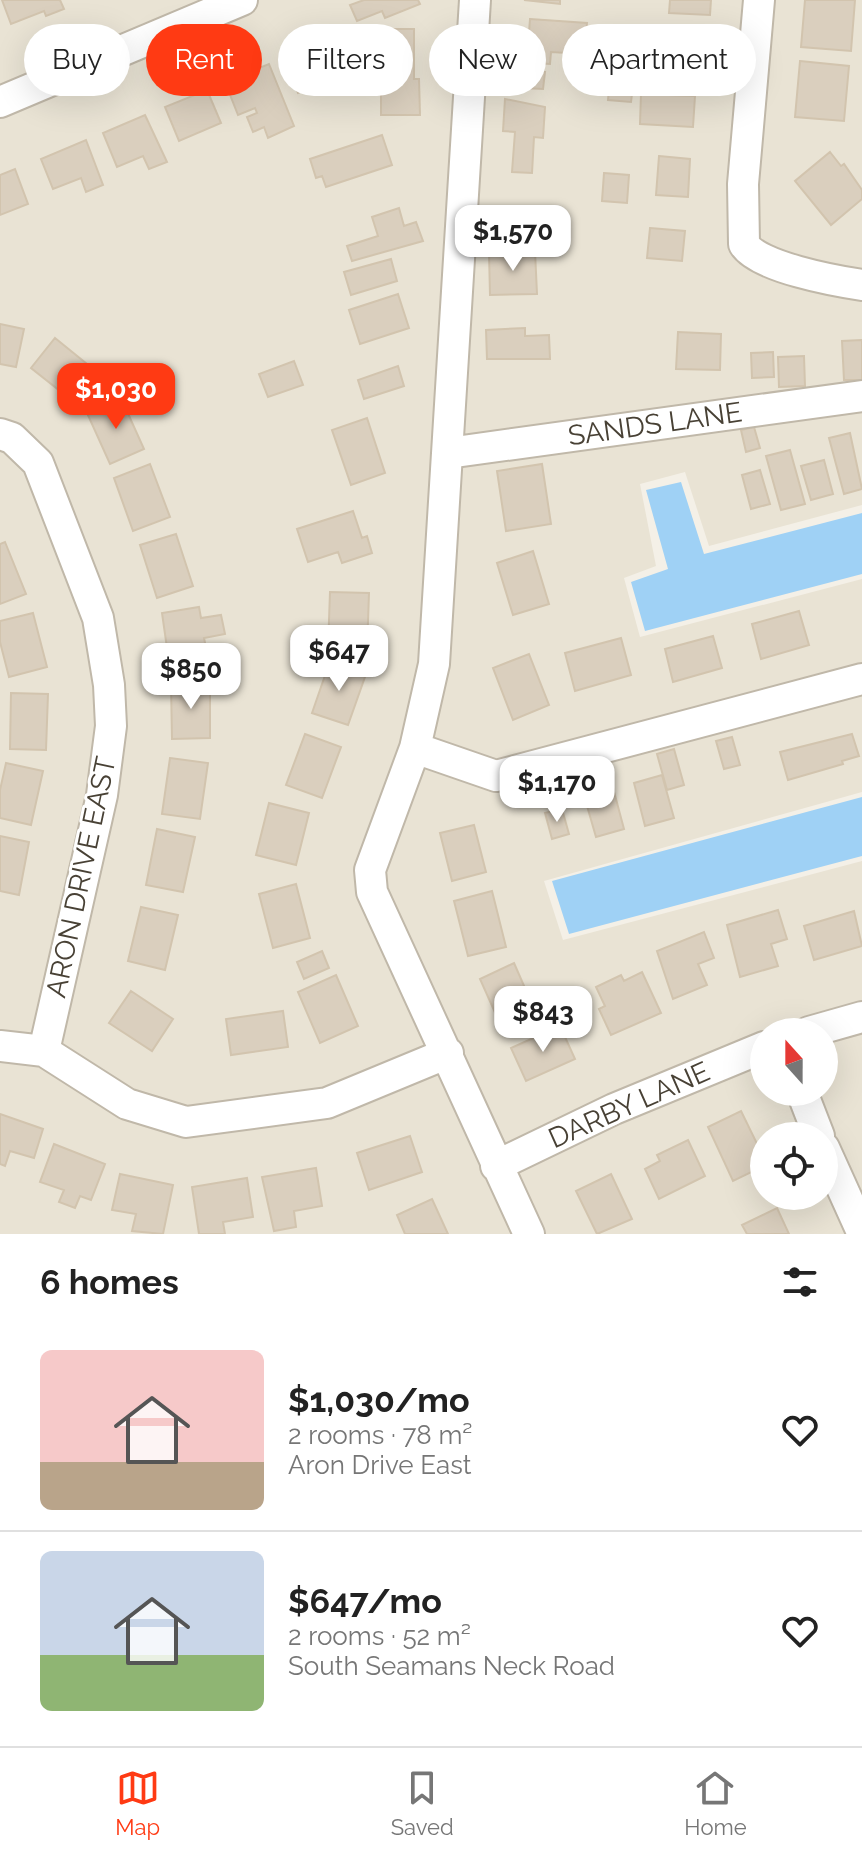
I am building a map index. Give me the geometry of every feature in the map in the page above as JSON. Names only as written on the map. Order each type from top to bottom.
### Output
[{"type":"street","points":[[0,102],[242,0]]},
{"type":"street","points":[[475,0],[434,664],[415,748],[370,870],[372,892],[529,1234]]},
{"type":"street","points":[[759,0],[743,184],[744,244],[749,252],[796,271],[862,285]]},
{"type":"street","name":"SANDS LANE","points":[[448,453],[862,396]]},
{"type":"street","name":"ARON DRIVE EAST","points":[[6,436],[38,463],[80,564],[98,618],[109,685],[111,726],[102,795],[44,1051]]},
{"type":"street","points":[[415,748],[496,776],[862,679]]},
{"type":"street","points":[[838,1024],[862,1017]]},
{"type":"street","points":[[0,1046],[44,1051],[127,1104],[157,1116],[186,1122],[327,1103],[448,1053]]},
{"type":"street","name":"DARBY LANE","points":[[496,1166],[614,1109],[750,1053]]},
{"type":"street","points":[[838,1179],[862,1232]]},
{"type":"shaded area","points":[[0,0],[862,0],[862,505],[709,546],[685,472],[640,484],[656,566],[624,578],[640,637],[862,579],[862,792],[544,881],[563,940],[862,861],[862,1234],[0,1234]]},
{"type":"water","points":[[681,482],[704,554],[862,513],[862,574],[645,631],[631,582],[668,569],[646,490]]},
{"type":"water","points":[[862,797],[862,856],[569,934],[552,881]]},
{"type":"building","points":[[2,0],[60,0],[64,9],[46,16],[44,11],[11,24]]},
{"type":"building","points":[[364,0],[418,0],[420,4],[385,18],[382,11],[357,21],[350,5]]},
{"type":"building","points":[[524,0],[560,0],[560,4]]},
{"type":"building","points":[[670,0],[711,0],[710,15],[669,13]]},
{"type":"building","points":[[805,0],[855,0],[851,51],[801,47]]},
{"type":"building","points":[[530,19],[587,23],[562,24],[562,53],[551,52],[550,64],[546,64],[546,24],[530,24]]},
{"type":"building","points":[[414,29],[414,79],[419,79],[420,115],[381,115],[381,96],[413,96]]},
{"type":"building","points":[[800,61],[849,66],[844,121],[795,117]]},
{"type":"building","points":[[269,64],[278,86],[278,96],[282,96],[294,126],[268,138],[264,127],[253,132],[247,117],[257,113],[255,108],[238,115],[231,96],[262,96],[262,67]]},
{"type":"building","points":[[192,96],[210,96],[221,123],[179,141],[165,107]]},
{"type":"building","points":[[608,96],[632,96],[631,102],[608,100]]},
{"type":"building","points":[[641,96],[695,96],[693,127],[640,124]]},
{"type":"building","points":[[505,99],[545,107],[543,138],[534,137],[532,173],[512,172],[515,132],[503,131]]},
{"type":"building","points":[[145,115],[167,162],[149,169],[143,156],[117,167],[103,133]]},
{"type":"building","points":[[382,135],[392,165],[326,187],[322,176],[316,178],[310,159]]},
{"type":"building","points":[[86,140],[103,185],[86,192],[81,178],[53,189],[41,159]]},
{"type":"building","points":[[830,152],[841,166],[844,164],[862,190],[862,199],[831,225],[795,181]]},
{"type":"building","points":[[659,156],[690,159],[688,197],[656,195]]},
{"type":"building","points":[[15,169],[28,204],[0,215],[0,175]]},
{"type":"building","points":[[604,173],[629,175],[627,203],[602,201]]},
{"type":"building","points":[[399,208],[404,226],[416,222],[423,241],[352,261],[347,246],[378,236],[372,217]]},
{"type":"building","points":[[513,215],[537,215],[538,234],[514,235]]},
{"type":"building","points":[[650,228],[685,231],[682,261],[647,258]]},
{"type":"building","points":[[535,251],[537,294],[490,295],[489,253]]},
{"type":"building","points":[[391,259],[397,281],[351,295],[344,272]]},
{"type":"building","points":[[398,294],[409,328],[360,344],[349,310]]},
{"type":"building","points":[[0,324],[24,329],[16,367],[0,364]]},
{"type":"building","points":[[525,328],[525,336],[549,335],[550,359],[487,359],[486,330]]},
{"type":"building","points":[[678,332],[721,334],[720,370],[676,369]]},
{"type":"building","points":[[55,338],[98,373],[74,402],[31,368]]},
{"type":"building","points":[[862,340],[862,380],[844,380],[842,341]]},
{"type":"building","points":[[773,352],[774,377],[752,378],[751,353]]},
{"type":"building","points":[[804,356],[805,386],[779,387],[778,357]]},
{"type":"building","points":[[294,361],[303,385],[268,397],[259,374]]},
{"type":"building","points":[[398,366],[404,386],[364,399],[358,380]]},
{"type":"building","points":[[121,398],[144,449],[110,464],[87,413]]},
{"type":"building","points":[[367,418],[385,473],[351,485],[332,430]]},
{"type":"building","points":[[754,427],[760,448],[746,452],[741,430]]},
{"type":"building","points":[[850,433],[862,489],[844,494],[829,438]]},
{"type":"building","points":[[790,450],[805,504],[781,510],[766,456]]},
{"type":"building","points":[[824,460],[833,494],[811,500],[801,466]]},
{"type":"building","points":[[150,464],[170,517],[133,531],[114,478]]},
{"type":"building","points":[[542,464],[551,524],[506,531],[497,471]]},
{"type":"building","points":[[760,470],[770,504],[751,509],[742,475]]},
{"type":"building","points":[[353,511],[362,538],[367,536],[372,553],[342,563],[338,552],[308,562],[297,529]]},
{"type":"building","points":[[176,534],[193,586],[157,598],[140,545]]},
{"type":"building","points":[[5,542],[26,594],[0,604],[0,544]]},
{"type":"building","points":[[533,551],[549,604],[513,615],[497,563]]},
{"type":"building","points":[[330,592],[369,593],[367,650],[328,649]]},
{"type":"building","points":[[199,607],[201,618],[221,615],[225,634],[204,638],[209,662],[170,669],[162,613]]},
{"type":"building","points":[[799,611],[809,645],[761,659],[752,624]]},
{"type":"building","points":[[33,613],[47,667],[9,677],[0,642],[0,621]]},
{"type":"building","points":[[713,636],[722,668],[673,682],[665,649]]},
{"type":"building","points":[[621,638],[631,675],[575,691],[565,653]]},
{"type":"building","points":[[529,654],[549,705],[513,720],[493,668]]},
{"type":"building","points":[[330,661],[366,674],[348,725],[312,713]]},
{"type":"building","points":[[210,683],[210,738],[172,739],[171,684]]},
{"type":"building","points":[[11,693],[48,694],[46,750],[10,749]]},
{"type":"building","points":[[305,734],[341,747],[322,798],[286,785]]},
{"type":"building","points":[[852,734],[859,756],[842,761],[843,764],[788,780],[780,752]]},
{"type":"building","points":[[732,737],[740,765],[724,769],[716,741]]},
{"type":"building","points":[[674,749],[684,785],[667,790],[657,754]]},
{"type":"building","points":[[170,758],[208,763],[200,819],[162,814]]},
{"type":"building","points":[[6,763],[43,771],[31,825],[0,818],[0,790]]},
{"type":"building","points":[[662,775],[674,818],[645,826],[634,783]]},
{"type":"building","points":[[612,784],[624,829],[596,837],[583,792]]},
{"type":"building","points":[[269,803],[309,813],[296,865],[256,855]]},
{"type":"building","points":[[562,809],[569,834],[552,839],[545,813]]},
{"type":"building","points":[[474,825],[486,872],[452,881],[440,833]]},
{"type":"building","points":[[157,829],[195,837],[183,892],[146,885]]},
{"type":"building","points":[[0,836],[29,842],[19,895],[0,891]]},
{"type":"building","points":[[296,884],[310,938],[273,948],[259,894]]},
{"type":"building","points":[[492,891],[506,947],[468,956],[454,901]]},
{"type":"building","points":[[141,907],[178,915],[165,970],[128,961]]},
{"type":"building","points":[[778,910],[787,939],[771,944],[778,966],[740,977],[727,925]]},
{"type":"building","points":[[854,911],[862,946],[814,960],[804,926]]},
{"type":"building","points":[[704,932],[714,958],[698,964],[707,985],[673,999],[657,951]]},
{"type":"building","points":[[322,951],[329,968],[304,979],[297,962]]},
{"type":"building","points":[[514,963],[535,1011],[501,1026],[480,979]]},
{"type":"building","points":[[642,972],[661,1013],[611,1035],[599,1009],[605,1006],[596,987],[621,975],[624,981]]},
{"type":"building","points":[[336,975],[358,1026],[320,1043],[298,992]]},
{"type":"building","points":[[131,991],[173,1019],[152,1051],[109,1023]]},
{"type":"building","points":[[283,1011],[288,1047],[231,1055],[226,1019]]},
{"type":"building","points":[[560,1026],[575,1059],[526,1081],[511,1048]]},
{"type":"building","points":[[741,1111],[750,1129],[750,1173],[733,1181],[708,1127]]},
{"type":"building","points":[[0,1114],[43,1129],[34,1158],[10,1151],[5,1166],[0,1164]]},
{"type":"building","points":[[410,1136],[422,1172],[369,1190],[357,1153]]},
{"type":"building","points":[[688,1140],[705,1176],[659,1199],[645,1169],[660,1161],[657,1155]]},
{"type":"building","points":[[54,1144],[105,1164],[91,1200],[80,1196],[75,1208],[59,1202],[64,1190],[40,1182]]},
{"type":"building","points":[[316,1168],[322,1206],[294,1211],[296,1227],[274,1231],[262,1177]]},
{"type":"building","points":[[120,1174],[173,1185],[163,1234],[132,1231],[136,1214],[112,1210]]},
{"type":"building","points":[[611,1174],[632,1219],[597,1234],[576,1191]]},
{"type":"building","points":[[247,1178],[253,1217],[223,1222],[225,1234],[199,1234],[192,1187]]},
{"type":"building","points":[[432,1199],[448,1234],[405,1234],[397,1215]]},
{"type":"building","points":[[778,1210],[789,1234],[747,1234],[742,1225]]}]
